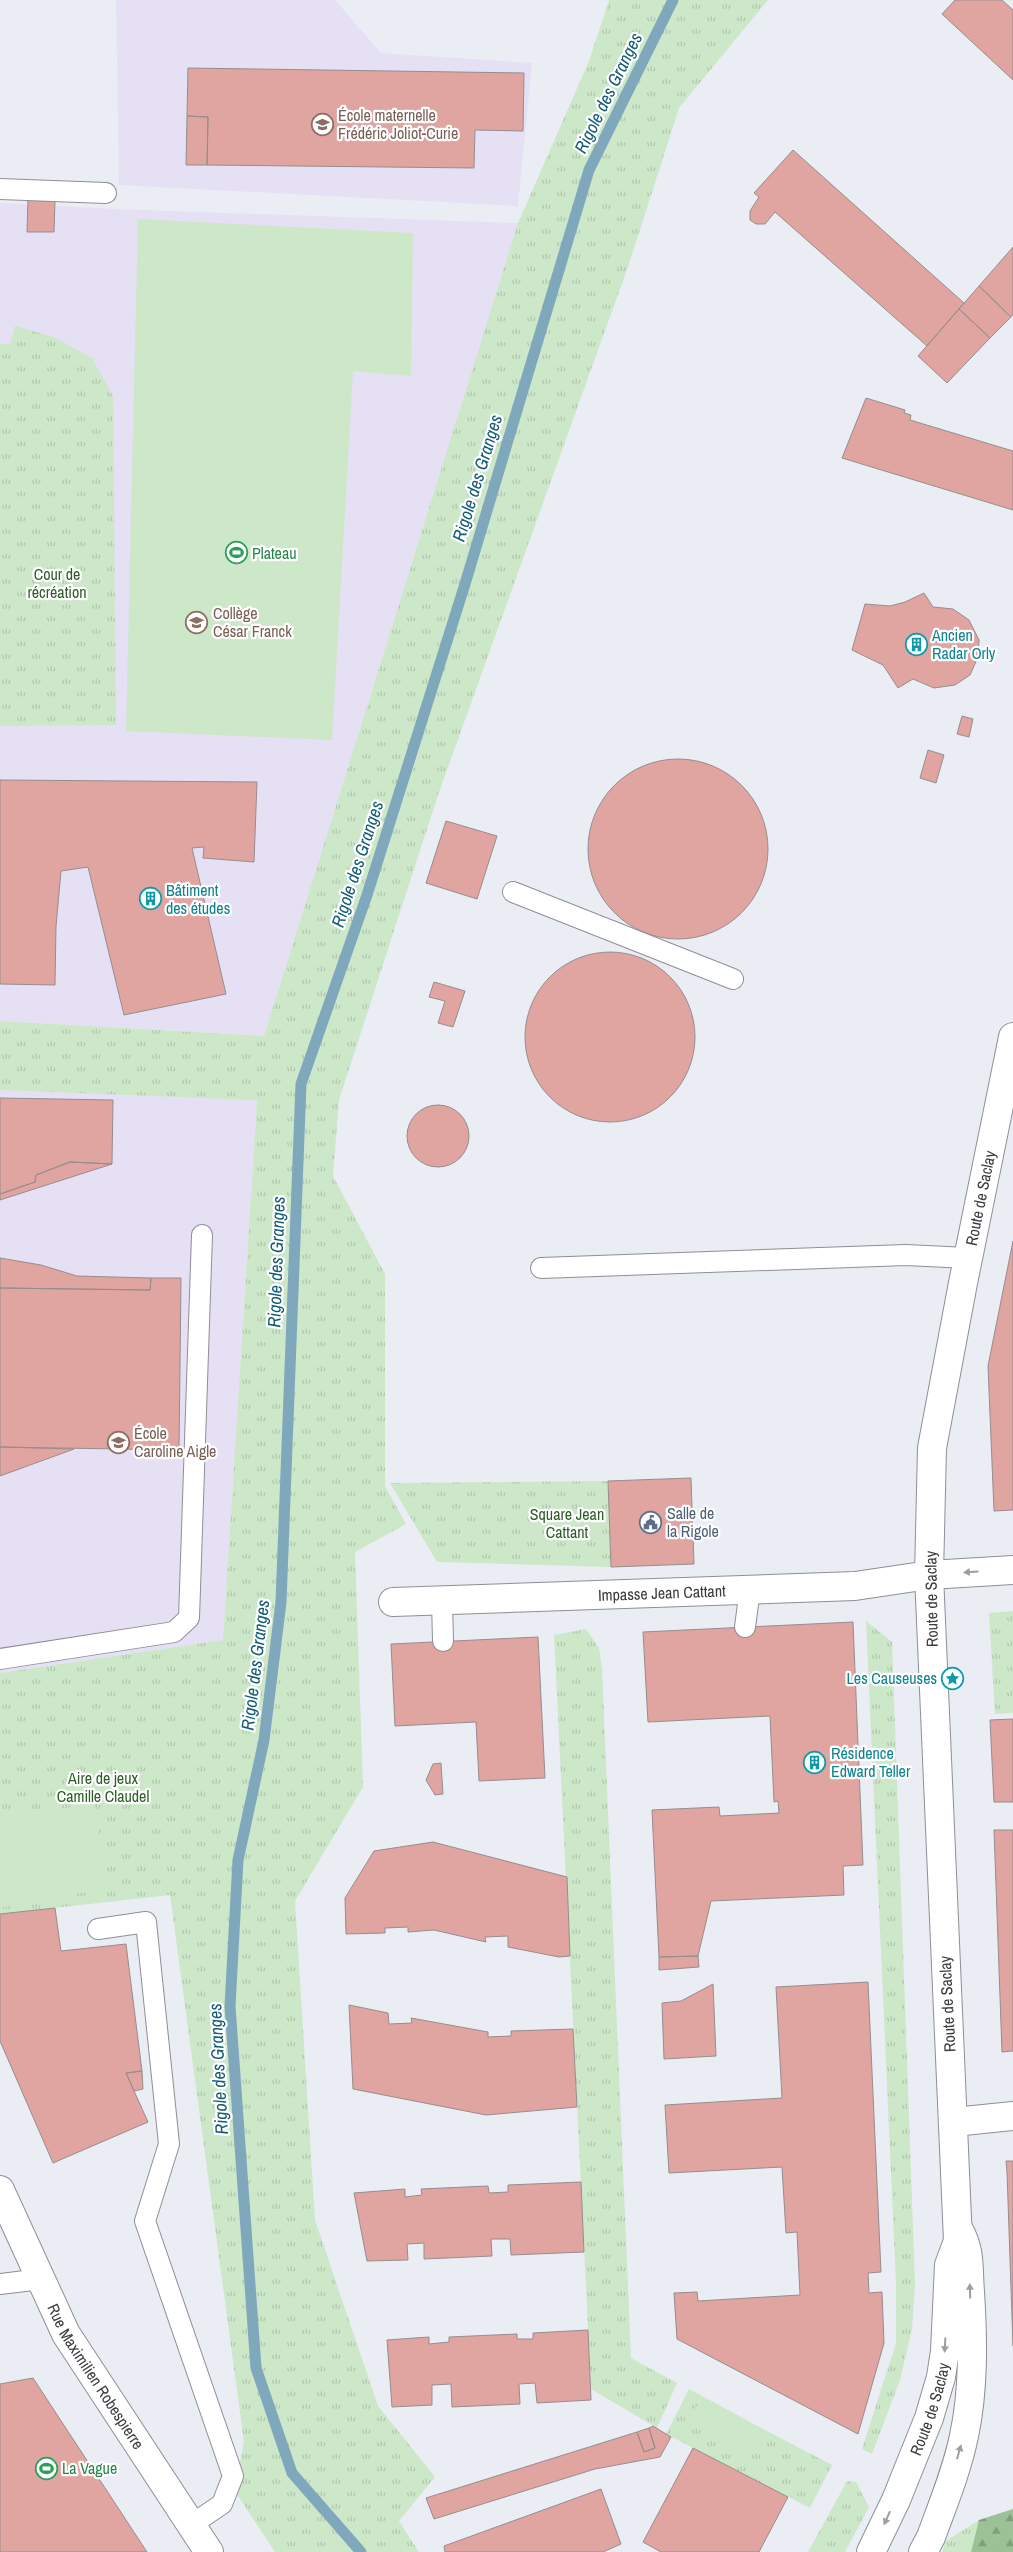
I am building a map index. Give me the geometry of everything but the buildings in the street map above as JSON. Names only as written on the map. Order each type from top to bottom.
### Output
[{"type":"main road","name":"Route de Saclay","points":[[871,2552],[896,2500],[929,2418],[942,2377],[949,2265],[958,2241],[929,1575],[932,1448],[1013,1037]]},
{"type":"main road","name":"Impasse Jean Cattant","points":[[393,1602],[855,1586],[929,1575],[1013,1570]]},
{"type":"main road","points":[[954,2122],[1013,2116]]},
{"type":"main road","name":"Rue Maximilien Robespierre","points":[[0,2190],[66,2334],[210,2552]]},
{"type":"main road","name":"Route de Saclay","points":[[923,2552],[936,2522],[964,2435],[970,2379],[970,2268],[967,2245],[958,2228]]},
{"type":"lane","points":[[0,189],[106,193]]},
{"type":"lane","points":[[514,892],[733,979]]},
{"type":"lane","points":[[0,1659],[174,1632],[188,1618],[202,1235]]},
{"type":"lane","points":[[541,1268],[906,1256],[968,1258]]},
{"type":"lane","points":[[745,1627],[750,1589]]},
{"type":"lane","points":[[442,1600],[443,1641]]},
{"type":"lane","points":[[98,1929],[146,1922],[169,2144],[145,2221],[233,2476],[222,2504],[191,2525]]},
{"type":"lane","points":[[0,2284],[41,2279]]},
{"type":"shaded area","name":"École maternelle Frédéric Joliot-Curie","points":[[116,0],[335,0],[381,53],[532,63],[518,206],[119,185]]},
{"type":"shaded area","name":"Collège César Franck","points":[[0,203],[116,209],[518,223],[264,1036],[0,1021]]},
{"type":"shaded area","name":"École Caroline Aigle","points":[[0,1090],[257,1099],[223,1640],[0,1673]]},
{"type":"green space","name":"Aire de jeux Camille Claudel","points":[[609,0],[768,0],[679,108],[629,264],[438,795],[339,1100],[333,1176],[385,1274],[385,1486],[406,1524],[355,1552],[363,1787],[295,1901],[315,2220],[378,2406],[435,2477],[399,2521],[419,2552],[275,2552],[234,2490],[244,2442],[170,1895],[0,1914],[0,1673],[223,1640],[257,1100],[0,1090],[0,1021],[264,1036],[518,223],[589,61]]},
{"type":"green space","name":"Plateau","points":[[138,219],[413,233],[411,376],[353,371],[332,740],[126,731]]},
{"type":"green space","name":"Cour de récréation","points":[[15,326],[54,337],[92,358],[113,396],[116,725],[0,726],[0,344],[10,344]]},
{"type":"green space","name":"Square Jean Cattant","points":[[608,1481],[611,1567],[437,1562],[390,1483]]},
{"type":"green space","points":[[1013,1611],[1013,1713],[995,1714],[989,1613]]},
{"type":"green space","points":[[866,1621],[892,1642],[915,2284],[912,2329],[900,2380],[872,2454],[862,2449],[896,2343],[896,2283]]},
{"type":"green space","points":[[586,1629],[599,1648],[602,1669],[631,2358],[677,2383],[657,2428],[591,2389],[554,1635]]},
{"type":"green space","points":[[93,1803],[109,1888],[0,1908],[0,1820]]},
{"type":"green space","points":[[689,2389],[702,2396],[690,2420],[753,2453],[765,2430],[832,2465],[810,2508],[666,2434]]},
{"type":"green space","points":[[702,2396],[765,2430],[753,2454],[689,2420]]},
{"type":"green space","points":[[847,2481],[856,2482],[869,2507],[845,2552],[808,2552]]},
{"type":"green space","points":[[1013,2509],[1013,2552],[971,2552],[979,2520]]},
{"type":"green space","points":[[979,2520],[971,2552],[942,2552],[946,2541]]},
{"type":"waterway","name":"Rigole des Granges","points":[[361,2552],[292,2473],[256,2368],[230,2006],[238,1860],[264,1740],[281,1602],[301,1084],[367,895],[465,584],[589,170],[673,0]]},
{"type":"place","name":"École maternelle Frédéric Joliot-Curie","points":[[322,124]]},
{"type":"place","name":"Plateau","points":[[236,553]]},
{"type":"place","name":"Collège César Franck","points":[[197,622]]},
{"type":"place","name":"Ancien Radar Orly","points":[[916,644]]},
{"type":"place","name":"Bâtiment des études","points":[[150,899]]},
{"type":"place","name":"École Caroline Aigle","points":[[118,1442]]},
{"type":"place","name":"Salle de la Rigole","points":[[651,1522]]},
{"type":"place","name":"Les Causeuses","points":[[953,1678]]},
{"type":"place","name":"Résidence Edward Teller","points":[[815,1762]]},
{"type":"place","name":"La Vague","points":[[46,2468]]}]
